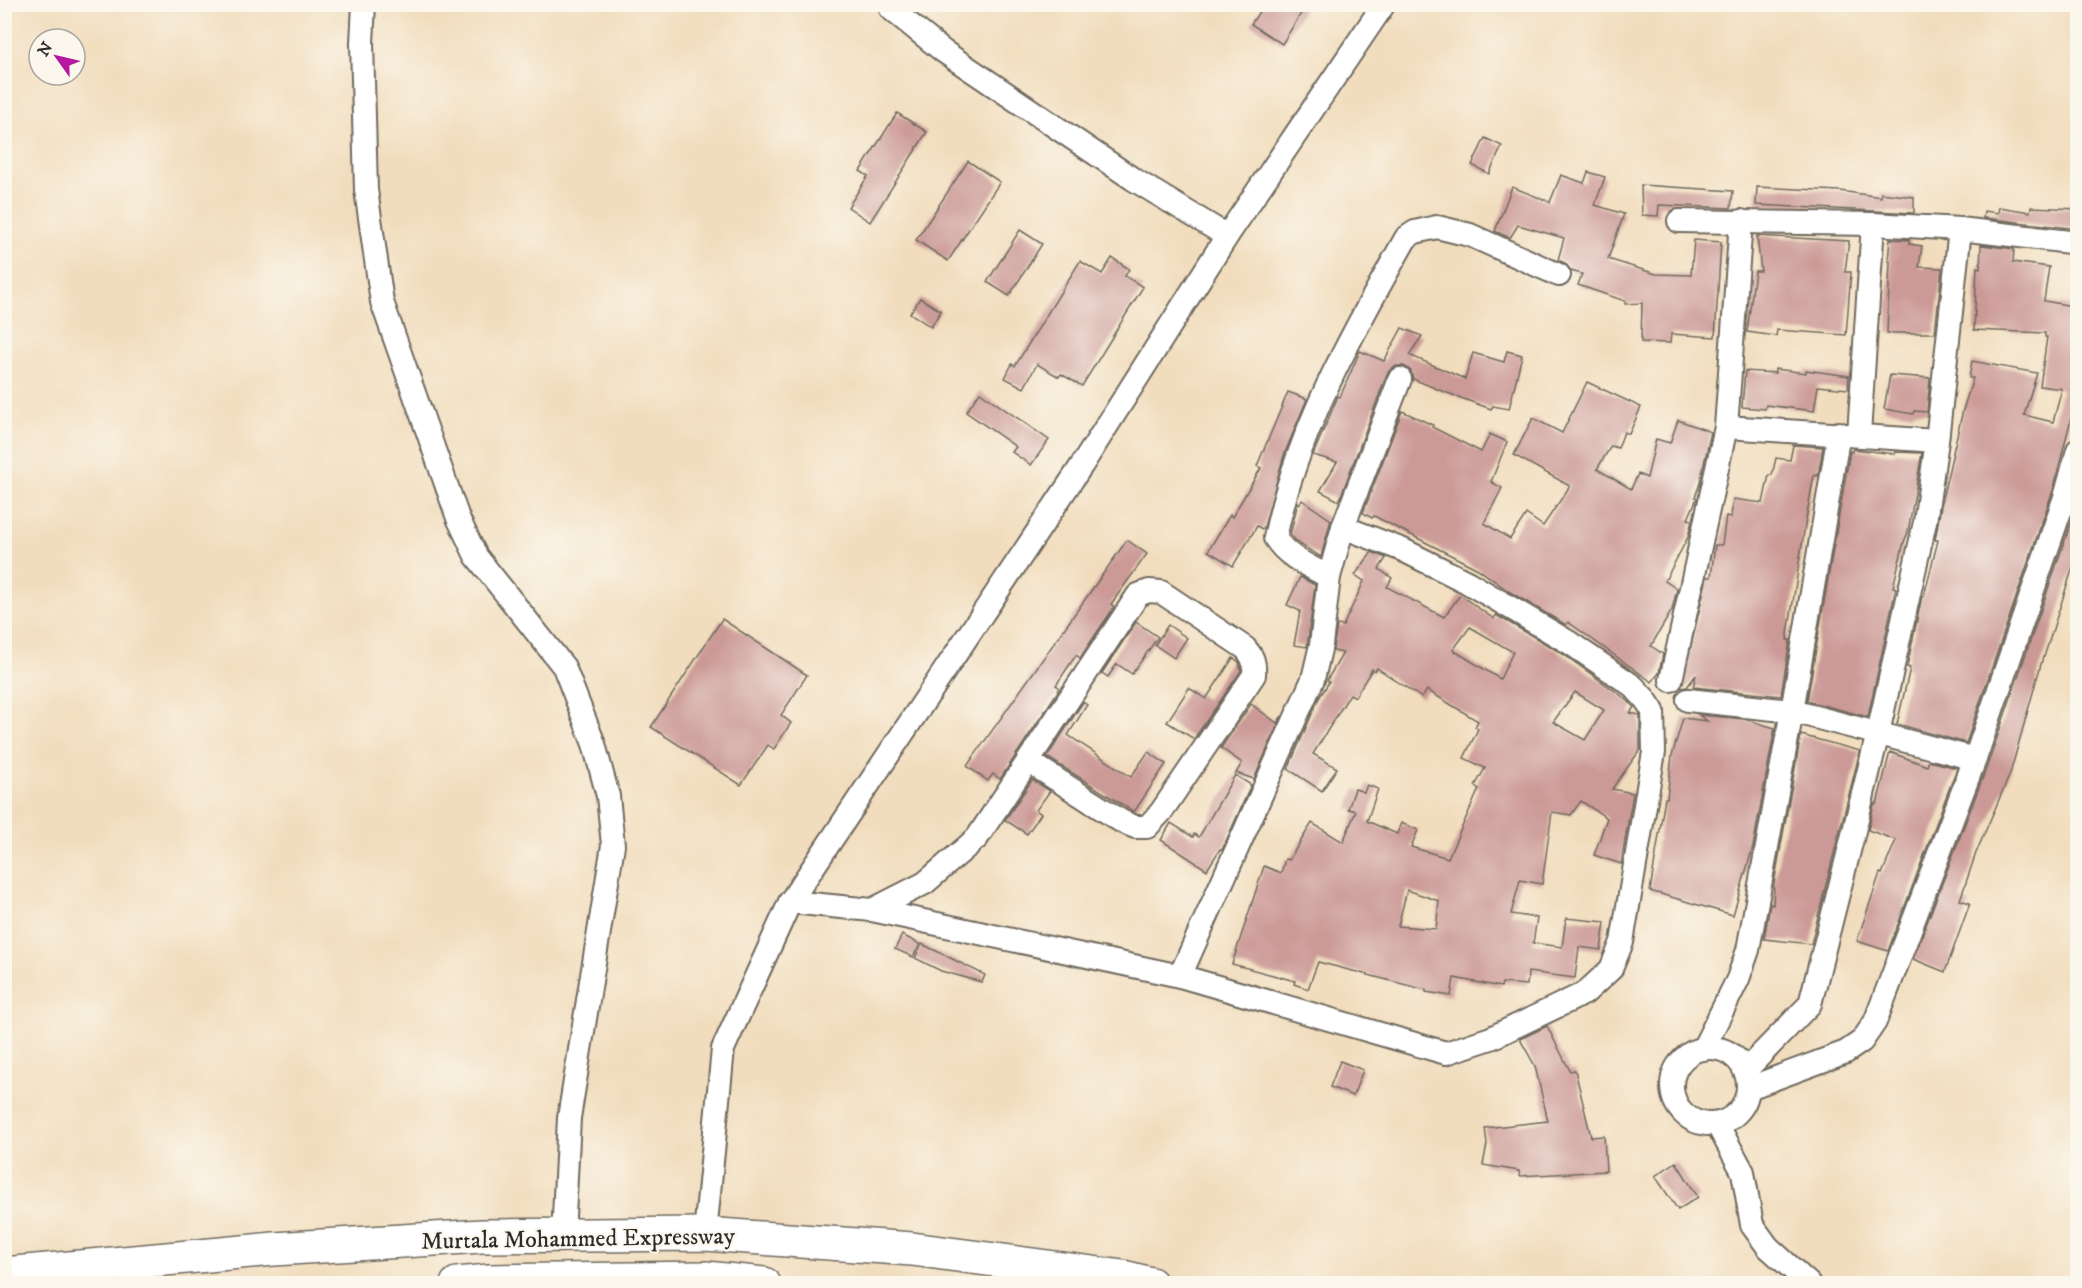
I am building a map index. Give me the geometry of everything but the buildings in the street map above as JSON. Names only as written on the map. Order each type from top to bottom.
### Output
[{"type":"highway","name":"Murtala Mohammed Expressway","points":[[4,1274],[274,1249],[482,1236],[705,1234],[912,1249],[1123,1277],[1151,1284]]},
{"type":"highway","name":"Murtala Mohammed Expressway","points":[[457,1284],[489,1281],[706,1278],[764,1284]]},
{"type":"street","points":[[364,4],[362,43],[366,190],[382,302],[458,518],[476,556],[564,667],[594,744],[608,796],[613,845],[569,1118],[563,1236]]},
{"type":"street","points":[[889,4],[891,9],[943,51],[1133,179],[1227,236]]},
{"type":"street","points":[[705,1234],[723,1049],[790,902],[1082,465],[1227,236],[1384,4]]},
{"type":"street","points":[[1679,221],[1873,224],[1960,229],[2078,243]]},
{"type":"street","points":[[1671,680],[1726,427],[1741,221]]},
{"type":"street","points":[[1704,1049],[1738,979],[1748,950],[1792,711],[1849,434],[1873,224]]},
{"type":"street","points":[[1329,577],[1290,556],[1282,548],[1275,538],[1281,510],[1302,449],[1346,346],[1406,238],[1415,232],[1437,227],[1470,235],[1559,275]]},
{"type":"street","points":[[1747,1079],[1735,1057],[1720,1049],[1704,1049],[1688,1056],[1677,1069],[1672,1085],[1675,1102],[1686,1116],[1700,1123],[1718,1124],[1733,1117],[1744,1104],[1747,1079],[1810,1004],[1878,733],[1925,522],[1937,441],[1960,229]]},
{"type":"street","points":[[1180,976],[1313,679],[1321,645],[1329,577],[1342,527],[1400,379]]},
{"type":"street","points":[[1726,427],[1937,441]]},
{"type":"street","points":[[1747,1079],[1846,1052],[1862,1041],[1875,1022],[1975,759],[2066,494],[2078,450]]},
{"type":"street","points":[[790,902],[872,910],[1180,976],[1446,1053],[1491,1038],[1585,993],[1611,969],[1622,942],[1654,752],[1653,711],[1633,686],[1570,643],[1467,582],[1403,550],[1342,527]]},
{"type":"street","points":[[872,910],[925,884],[976,838],[1138,595],[1149,591],[1161,592],[1245,648],[1255,662],[1254,675],[1161,812],[1147,827],[1136,827],[1120,821],[1028,761]]},
{"type":"street","points":[[1688,700],[1792,711],[1975,759]]},
{"type":"street","points":[[1718,1124],[1743,1172],[1752,1225],[1768,1247],[1809,1284]]}]
